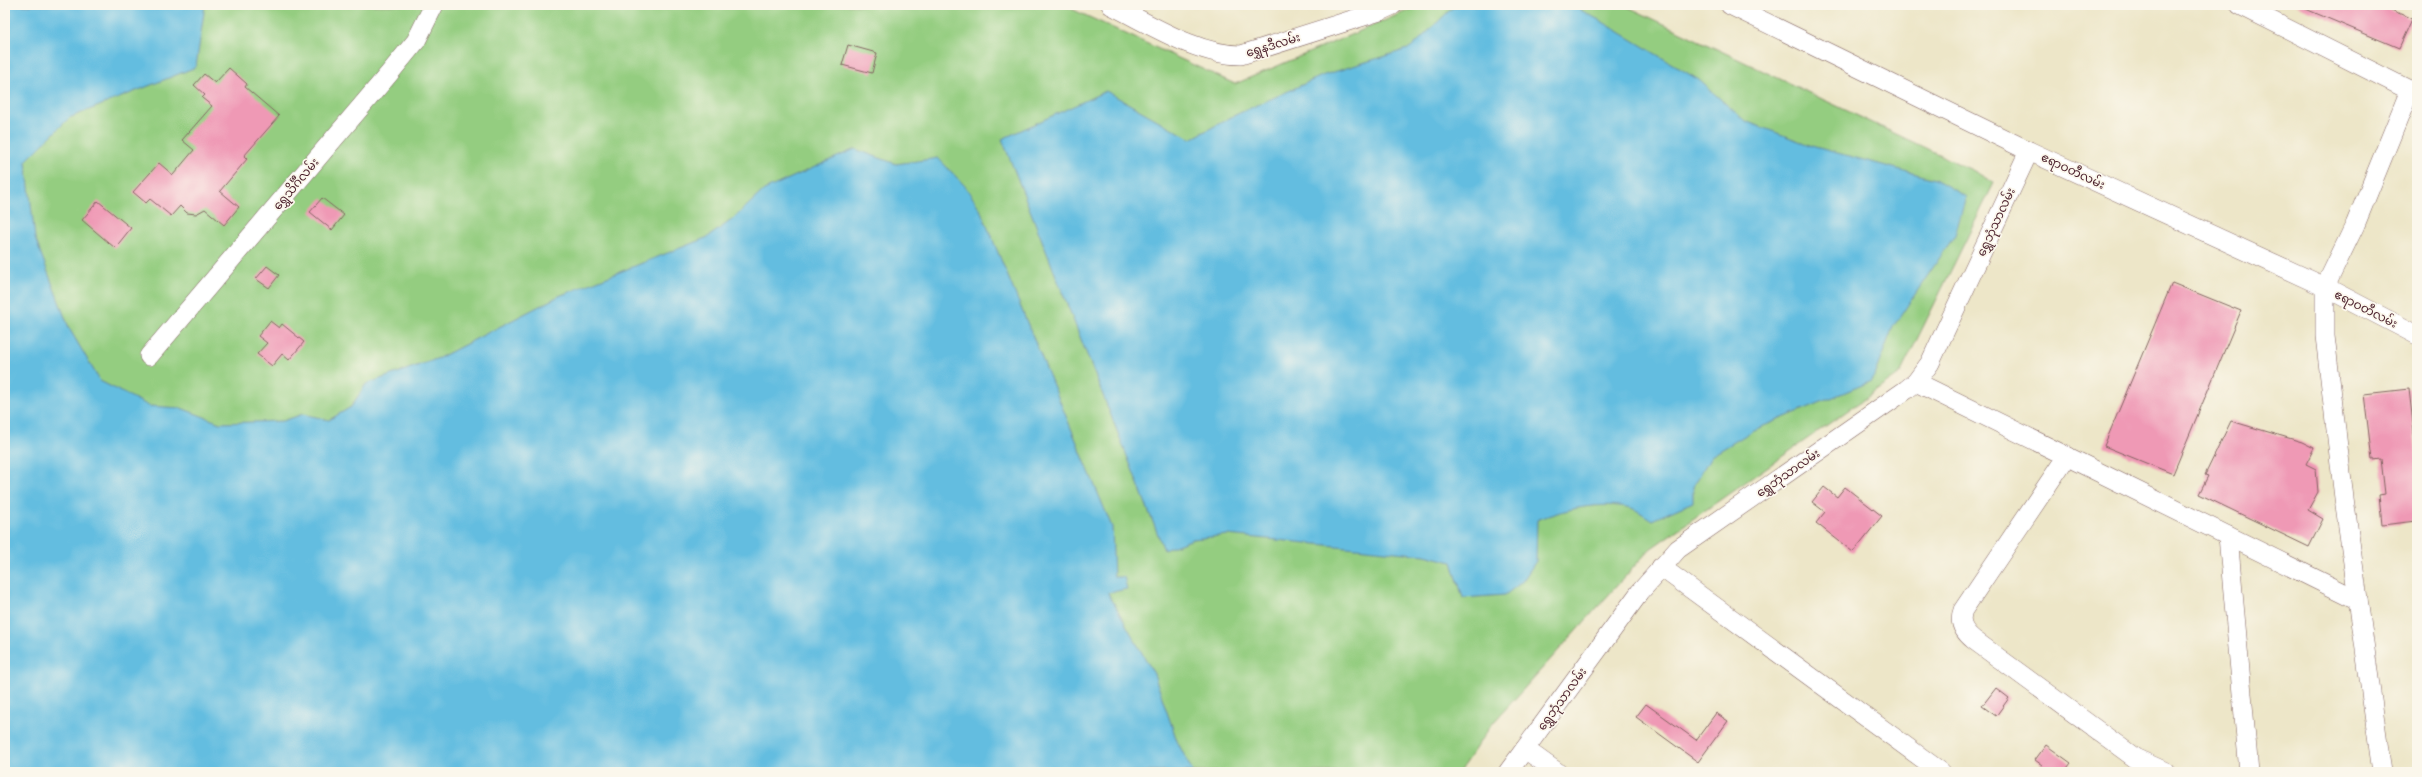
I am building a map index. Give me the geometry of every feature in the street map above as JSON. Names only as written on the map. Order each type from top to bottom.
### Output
[{"type":"street","name":"ရွှေသိင်္ဂီလမ်း","points":[[149,356],[416,41],[434,5]]},
{"type":"street","name":"ရွှေနဒီလမ်း","points":[[1111,5],[1199,47],[1226,55],[1241,55],[1380,11],[1393,5]]},
{"type":"street","name":"ဧရာဝတီလမ်း","points":[[1730,5],[2029,151],[2325,287],[2417,335]]},
{"type":"street","points":[[2240,5],[2413,92],[2355,225],[2325,287],[2325,336],[2358,600],[2382,772]]},
{"type":"street","name":"ရွှေဘုံသာလမ်း","points":[[1508,772],[1640,592],[1661,566],[1678,549],[1916,382],[1930,363],[2029,151]]},
{"type":"street","points":[[1916,382],[2358,600]]},
{"type":"street","points":[[2067,456],[1967,602],[1960,618],[1966,634],[2134,765],[2166,772]]},
{"type":"street","points":[[2228,536],[2249,772]]},
{"type":"street","points":[[1661,566],[1942,772]]},
{"type":"street","points":[[1525,749],[1558,772]]},
{"type":"green space","points":[[5,5],[1063,5],[1235,84],[1421,5],[1624,5],[1974,171],[1994,183],[1900,374],[1650,549],[1493,723],[1459,772],[5,772]]},
{"type":"water","points":[[5,5],[205,5],[196,67],[69,118],[26,161],[35,238],[69,328],[100,381],[149,406],[181,408],[220,423],[283,421],[303,414],[329,420],[351,407],[366,384],[439,358],[559,296],[708,237],[733,219],[764,190],[855,149],[896,164],[938,158],[965,186],[980,209],[1112,527],[1114,577],[1124,577],[1127,589],[1108,593],[1154,674],[1177,741],[1193,772],[5,772]]},
{"type":"water","points":[[1461,5],[1571,5],[1601,21],[1699,80],[1745,121],[1815,147],[1935,179],[1966,197],[1955,235],[1893,327],[1872,381],[1754,430],[1711,456],[1693,487],[1693,502],[1652,520],[1637,510],[1604,505],[1570,510],[1537,520],[1536,561],[1522,582],[1505,595],[1463,598],[1452,562],[1425,555],[1228,535],[1193,539],[1164,550],[1002,139],[1106,91],[1191,139],[1233,116],[1324,75],[1411,48],[1452,8]]},
{"type":"building","points":[[2296,5],[2380,5],[2412,19],[2399,48]]},
{"type":"building","points":[[848,45],[877,53],[872,73],[842,65]]},
{"type":"building","points":[[229,68],[247,84],[245,87],[279,116],[244,156],[247,159],[220,191],[239,207],[224,225],[205,209],[196,214],[187,213],[180,206],[171,216],[150,199],[146,203],[133,192],[159,163],[173,175],[194,150],[182,140],[212,106],[202,98],[205,95],[194,85],[204,74],[215,83]]},
{"type":"building","points":[[322,198],[344,215],[332,230],[310,212]]},
{"type":"building","points":[[98,201],[131,228],[115,248],[82,220]]},
{"type":"building","points":[[267,266],[279,275],[269,288],[256,279]]},
{"type":"building","points":[[2172,283],[2241,311],[2173,474],[2104,446]]},
{"type":"building","points":[[270,321],[279,328],[282,324],[304,342],[289,360],[282,354],[272,366],[257,354],[267,343],[258,336]]},
{"type":"building","points":[[2409,389],[2417,459],[2417,521],[2382,525],[2379,495],[2385,494],[2381,459],[2372,460],[2364,394]]},
{"type":"building","points":[[2231,421],[2302,442],[2314,448],[2306,464],[2316,469],[2318,492],[2308,510],[2323,519],[2309,547],[2199,494],[2208,476],[2205,475]]},
{"type":"building","points":[[1824,487],[1837,497],[1845,487],[1882,516],[1853,552],[1816,523],[1825,512],[1812,502]]},
{"type":"building","points":[[1996,688],[2009,698],[1996,716],[1982,706]]},
{"type":"building","points":[[1646,704],[1696,740],[1716,713],[1728,721],[1698,762],[1636,717]]},
{"type":"building","points":[[2046,745],[2071,763],[2064,772],[2038,772],[2042,765],[2035,760]]}]
